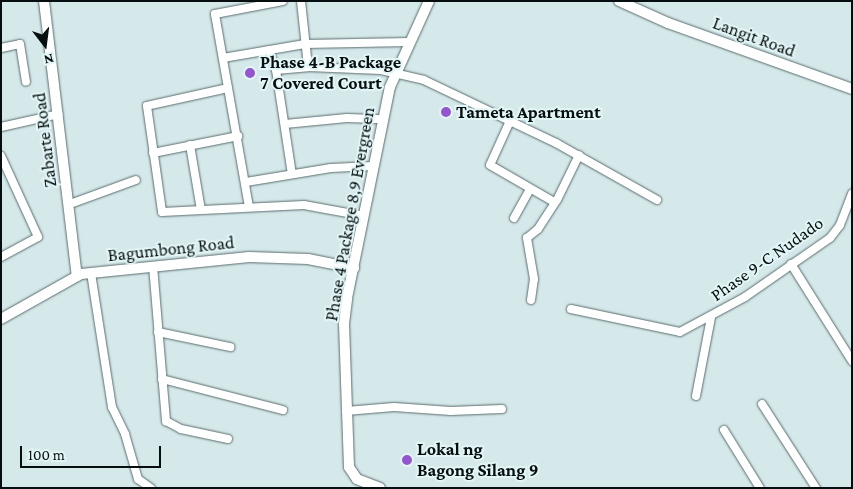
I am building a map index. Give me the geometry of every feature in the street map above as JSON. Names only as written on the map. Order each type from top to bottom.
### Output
[{"type":"street","name":"Zabarte Road","points":[[44,1],[70,204],[77,276]]},
{"type":"street","points":[[249,207],[215,14],[283,1]]},
{"type":"street","points":[[301,1],[308,67]]},
{"type":"street","name":"Phase 4 Package 8,9 Evergreen","points":[[380,488],[365,483],[351,471],[346,411],[344,324],[373,166],[394,71],[430,1]]},
{"type":"street","name":"Langit Road","points":[[619,1],[668,23],[852,89]]},
{"type":"street","points":[[223,58],[305,44],[409,42]]},
{"type":"street","points":[[1,48],[20,44],[26,82]]},
{"type":"street","points":[[269,50],[276,70],[292,174]]},
{"type":"street","points":[[276,70],[308,67],[394,71],[424,80],[579,155],[657,200]]},
{"type":"street","points":[[228,88],[147,106],[162,212],[304,205],[364,216]]},
{"type":"street","points":[[1,127],[59,114]]},
{"type":"street","points":[[285,124],[347,118],[383,119]]},
{"type":"street","points":[[510,121],[490,165],[554,202]]},
{"type":"street","points":[[153,152],[238,136]]},
{"type":"street","points":[[190,145],[201,210]]},
{"type":"street","points":[[531,300],[534,279],[526,238],[538,229],[579,155]]},
{"type":"street","points":[[1,156],[38,237],[1,257]]},
{"type":"street","points":[[246,182],[292,174],[373,166]]},
{"type":"street","points":[[70,204],[136,180]]},
{"type":"street","points":[[514,218],[530,188]]},
{"type":"street","name":"Phase 9-C Nudado","points":[[570,309],[680,332],[711,317],[830,238],[840,225],[852,193]]},
{"type":"street","name":"Bagumbong Road","points":[[1,319],[77,276],[91,273],[249,258],[308,259],[354,268]]},
{"type":"street","points":[[791,264],[852,361]]},
{"type":"street","points":[[153,266],[162,379],[168,424],[228,439]]},
{"type":"street","points":[[91,273],[112,408],[125,434],[138,479],[151,488]]},
{"type":"street","points":[[696,396],[711,317]]},
{"type":"street","points":[[158,332],[230,347]]},
{"type":"street","points":[[162,379],[283,410]]},
{"type":"street","points":[[762,404],[816,488]]},
{"type":"street","points":[[346,411],[394,407],[451,411],[502,409]]},
{"type":"street","points":[[724,430],[760,488]]},
{"type":"place","name":"Phase 4-B Package 7 Covered Court","points":[[250,73]]},
{"type":"place","name":"Tameta Apartment","points":[[446,112]]},
{"type":"place","name":"Lokal ng Bagong Silang 9","points":[[407,460]]}]
